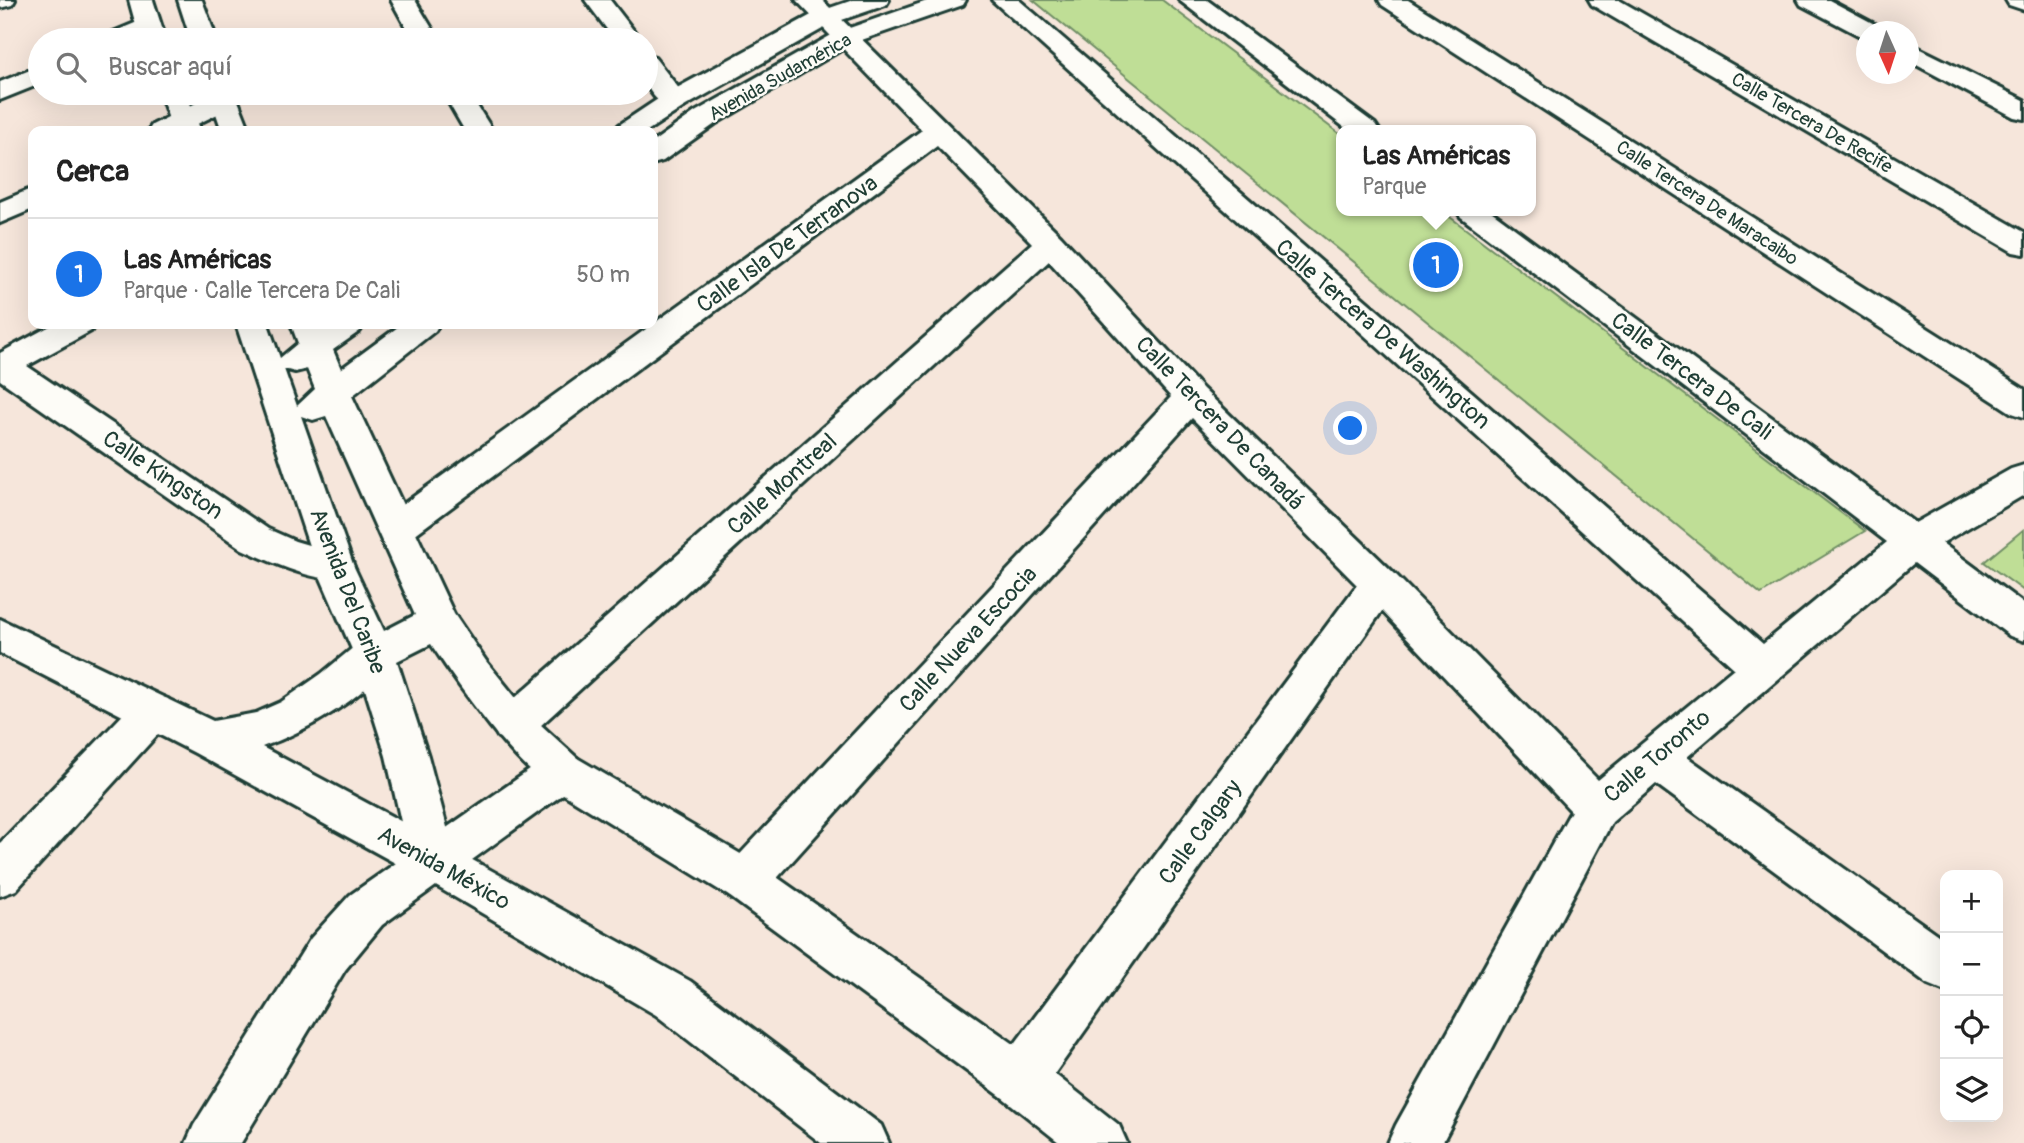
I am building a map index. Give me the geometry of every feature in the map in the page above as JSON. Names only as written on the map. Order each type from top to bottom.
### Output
[{"type":"street","points":[[141,0],[149,28]]},
{"type":"street","points":[[190,0],[200,28]]},
{"type":"street","points":[[403,0],[419,28]]},
{"type":"street","points":[[597,0],[619,28]]},
{"type":"street","name":"Avenida Sudamérica","points":[[636,126],[674,101],[825,19],[877,0]]},
{"type":"street","name":"Avenida Sudamérica","points":[[658,151],[705,118],[825,19],[954,0]]},
{"type":"street","name":"Calle Tercera De Washington","points":[[1004,0],[1762,668]]},
{"type":"street","points":[[1191,0],[1358,125]]},
{"type":"street","name":"Calle Tercera De Maracaibo","points":[[1391,0],[2024,405]]},
{"type":"street","name":"Calle Tercera De Recife","points":[[1601,0],[2024,245]]},
{"type":"street","points":[[1810,0],[1856,24]]},
{"type":"street","points":[[2018,0],[2024,3]]},
{"type":"street","name":"Calle Tercera De Canadá","points":[[825,19],[1050,243],[1191,397],[1380,584],[1596,808]]},
{"type":"street","points":[[1919,56],[2024,111]]},
{"type":"street","points":[[0,92],[28,79]]},
{"type":"street","points":[[658,80],[674,101]]},
{"type":"street","points":[[174,105],[177,126]]},
{"type":"street","points":[[180,126],[210,105]]},
{"type":"street","points":[[226,105],[234,126]]},
{"type":"street","points":[[463,105],[476,126]]},
{"type":"street","name":"Calle Isla De Terranova","points":[[397,528],[938,132]]},
{"type":"street","points":[[0,214],[28,200]]},
{"type":"street","name":"Calle Tercera De Cali","points":[[1479,216],[2024,625]]},
{"type":"street","name":"Calle Montreal","points":[[513,724],[1050,243]]},
{"type":"street","points":[[1,365],[69,329]]},
{"type":"street","name":"Avenida Del Caribe","points":[[254,329],[335,567],[374,654],[407,756],[433,861]]},
{"type":"street","points":[[271,378],[312,335],[332,329]]},
{"type":"street","points":[[289,426],[416,329]]},
{"type":"street","points":[[312,335],[333,393],[438,622],[472,673],[513,724],[562,771],[745,881],[1020,1079],[1101,1143]]},
{"type":"street","name":"Calle Kingston","points":[[1,365],[255,538],[284,552],[335,567]]},
{"type":"street","name":"Calle Nueva Escocia","points":[[745,881],[1191,397]]},
{"type":"street","name":"Calle Toronto","points":[[1414,1143],[1596,808],[1913,542],[2024,478]]},
{"type":"street","name":"Calle Calgary","points":[[1020,1079],[1380,584]]},
{"type":"street","points":[[210,740],[262,729],[291,717],[320,700],[374,654],[438,622]]},
{"type":"street","name":"Avenida México","points":[[0,635],[210,740],[433,861],[673,998],[863,1143]]},
{"type":"street","points":[[0,875],[153,711]]},
{"type":"street","points":[[1654,758],[1940,964]]},
{"type":"street","points":[[212,1143],[328,954],[366,910],[562,771]]},
{"type":"green space","points":[[1033,0],[1162,0],[1336,131],[1336,216],[1449,216],[1865,531],[1761,594]]},
{"type":"green space","points":[[2024,529],[2024,591],[1984,562]]},
{"type":"place","name":"Las Américas","points":[[1436,265]]}]
